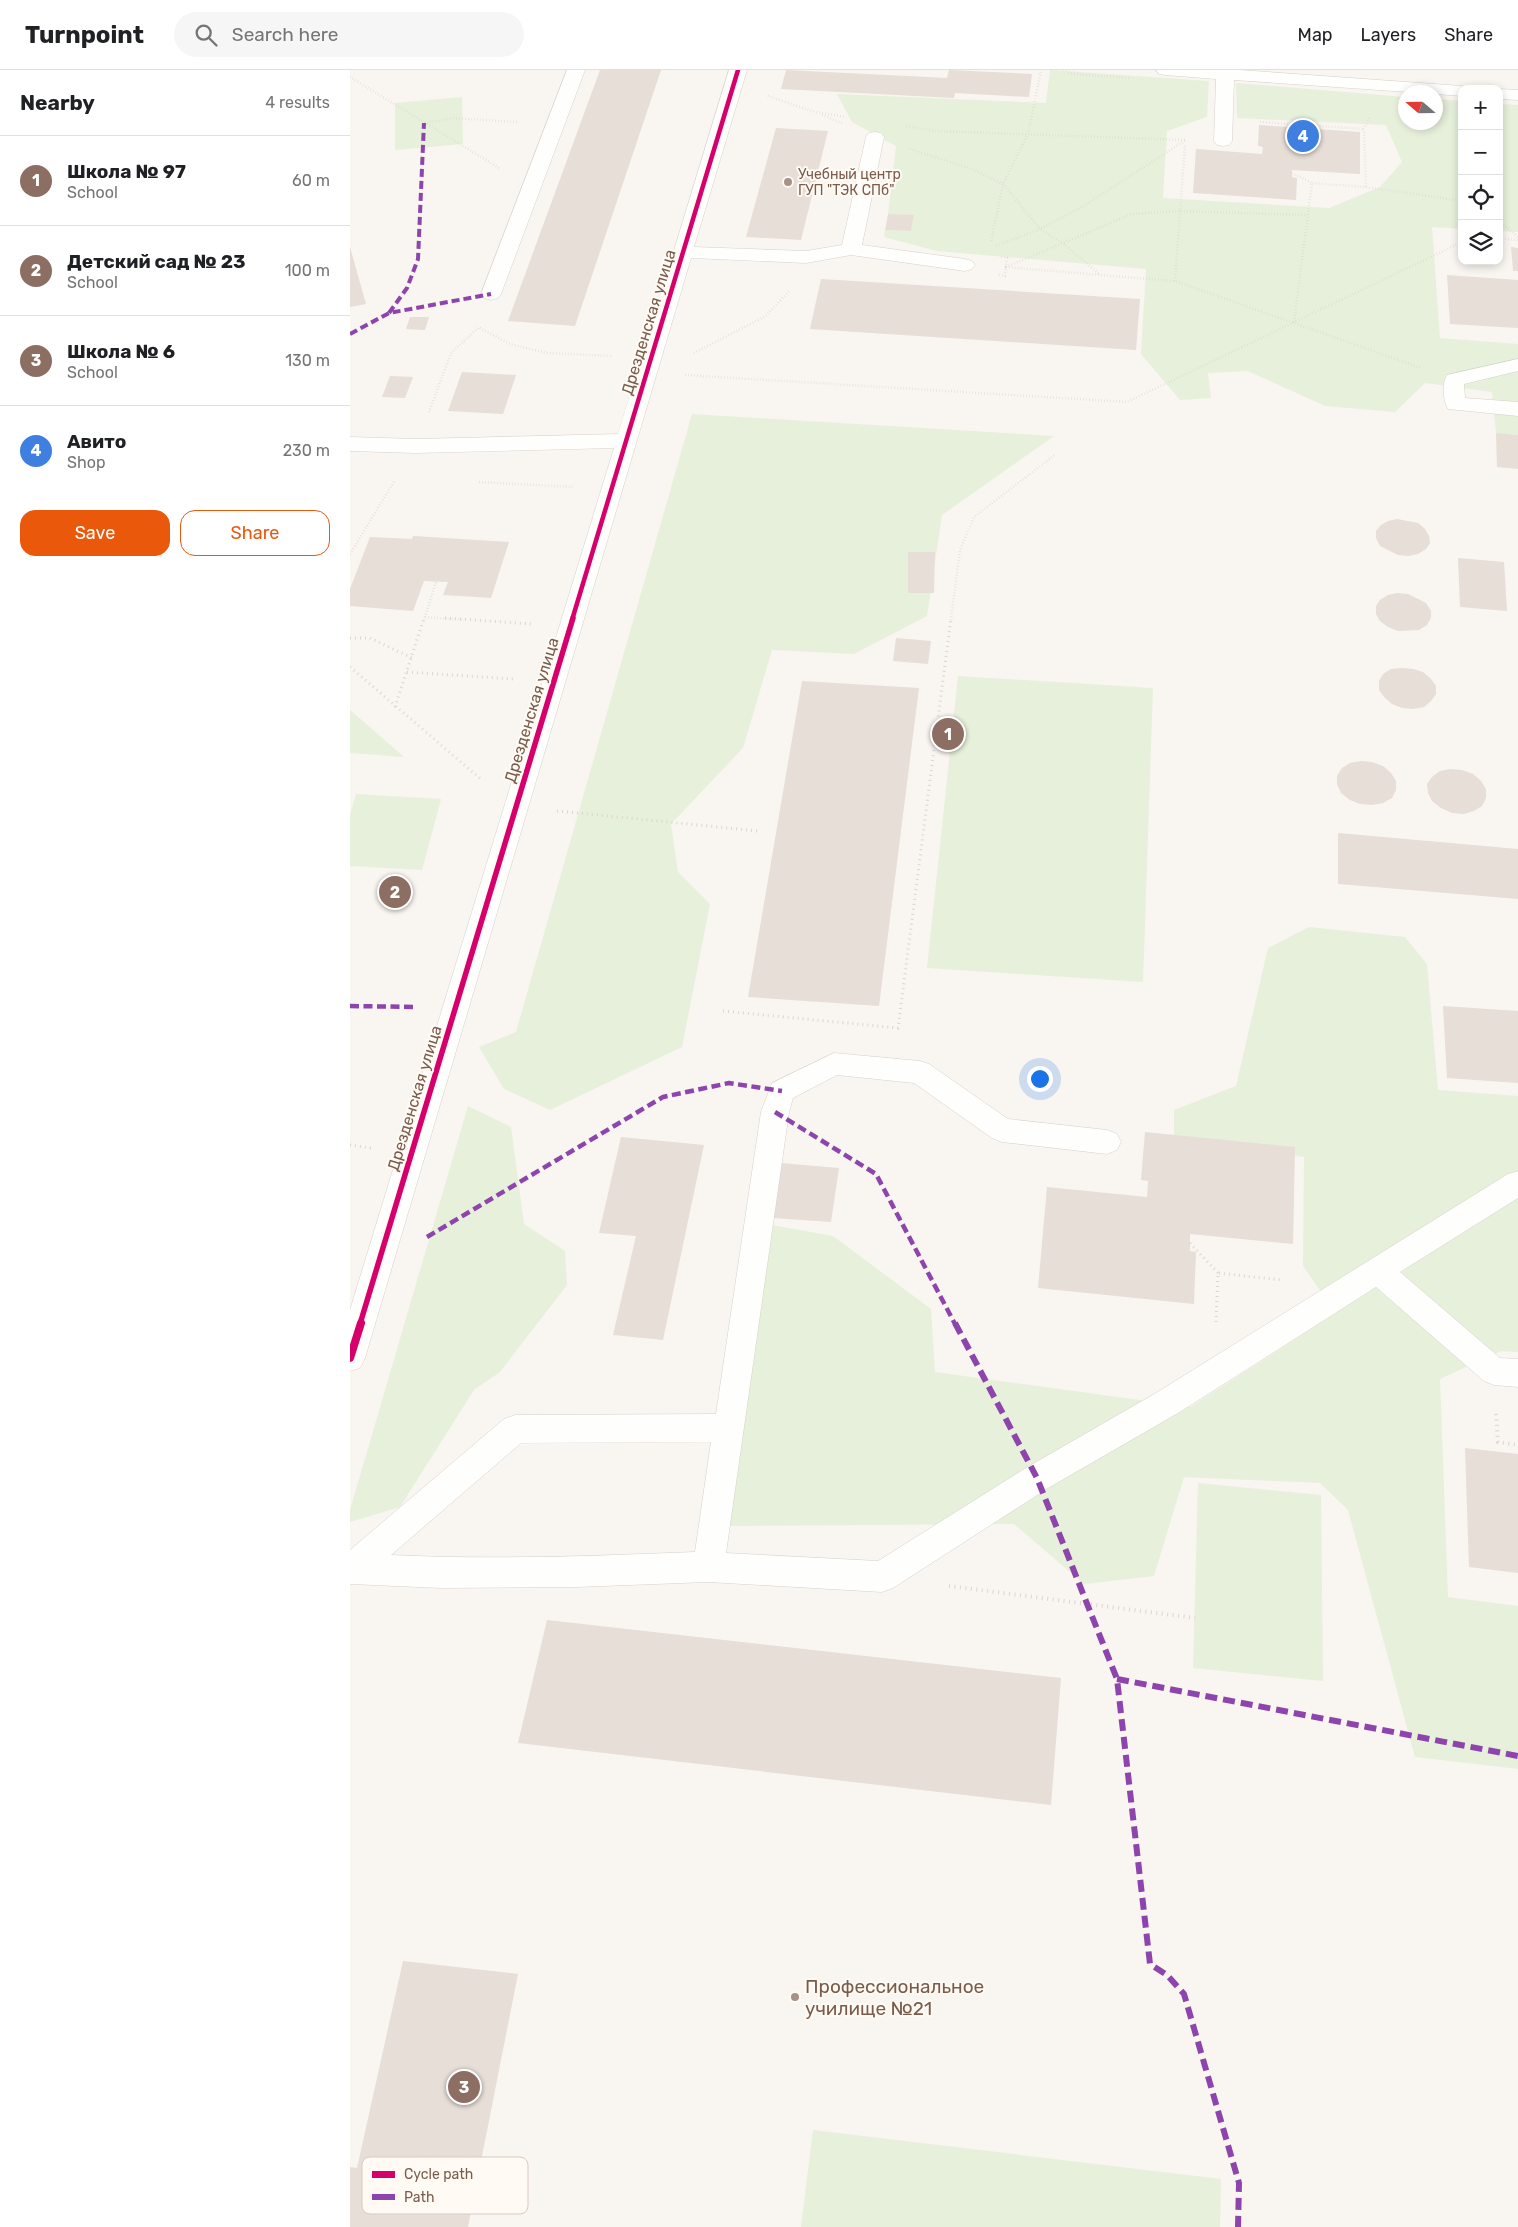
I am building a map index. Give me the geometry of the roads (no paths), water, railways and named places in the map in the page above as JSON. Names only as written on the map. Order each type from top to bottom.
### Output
[{"type":"street","points":[[490,294],[576,70]]},
{"type":"street","name":"Дрезденская улица","points":[[350,1358],[738,70]]},
{"type":"street","points":[[1165,70],[1225,74],[1378,78],[1458,90]]},
{"type":"street","points":[[1223,141],[1225,74]]},
{"type":"street","points":[[1503,94],[1518,95]]},
{"type":"street","points":[[851,249],[875,137]]},
{"type":"street","points":[[683,252],[806,257],[851,249],[965,265]]},
{"type":"street","points":[[1518,365],[1454,380],[1455,404],[1518,410]]},
{"type":"street","points":[[350,444],[416,446],[627,441]]},
{"type":"street","points":[[708,1567],[775,1112],[782,1091],[834,1064],[920,1072],[1002,1130],[1108,1142]]},
{"type":"street","points":[[351,1569],[441,1574],[577,1572],[708,1567],[882,1577],[1037,1478],[1167,1403],[1518,1183]]},
{"type":"street","points":[[1378,1271],[1494,1371],[1518,1373]]},
{"type":"street","points":[[351,1569],[516,1429],[729,1428]]},
{"type":"place","name":"Авито","points":[[1303,136]]},
{"type":"place","name":"Учебный центр ГУП \"ТЭК СПб\"","points":[[788,182]]},
{"type":"place","name":"Школа № 97","points":[[948,734]]},
{"type":"place","name":"Детский сад № 23","points":[[395,892]]},
{"type":"place","name":"Профессиональное училище №21","points":[[795,1997]]},
{"type":"place","name":"Школа № 6","points":[[464,2087]]}]
